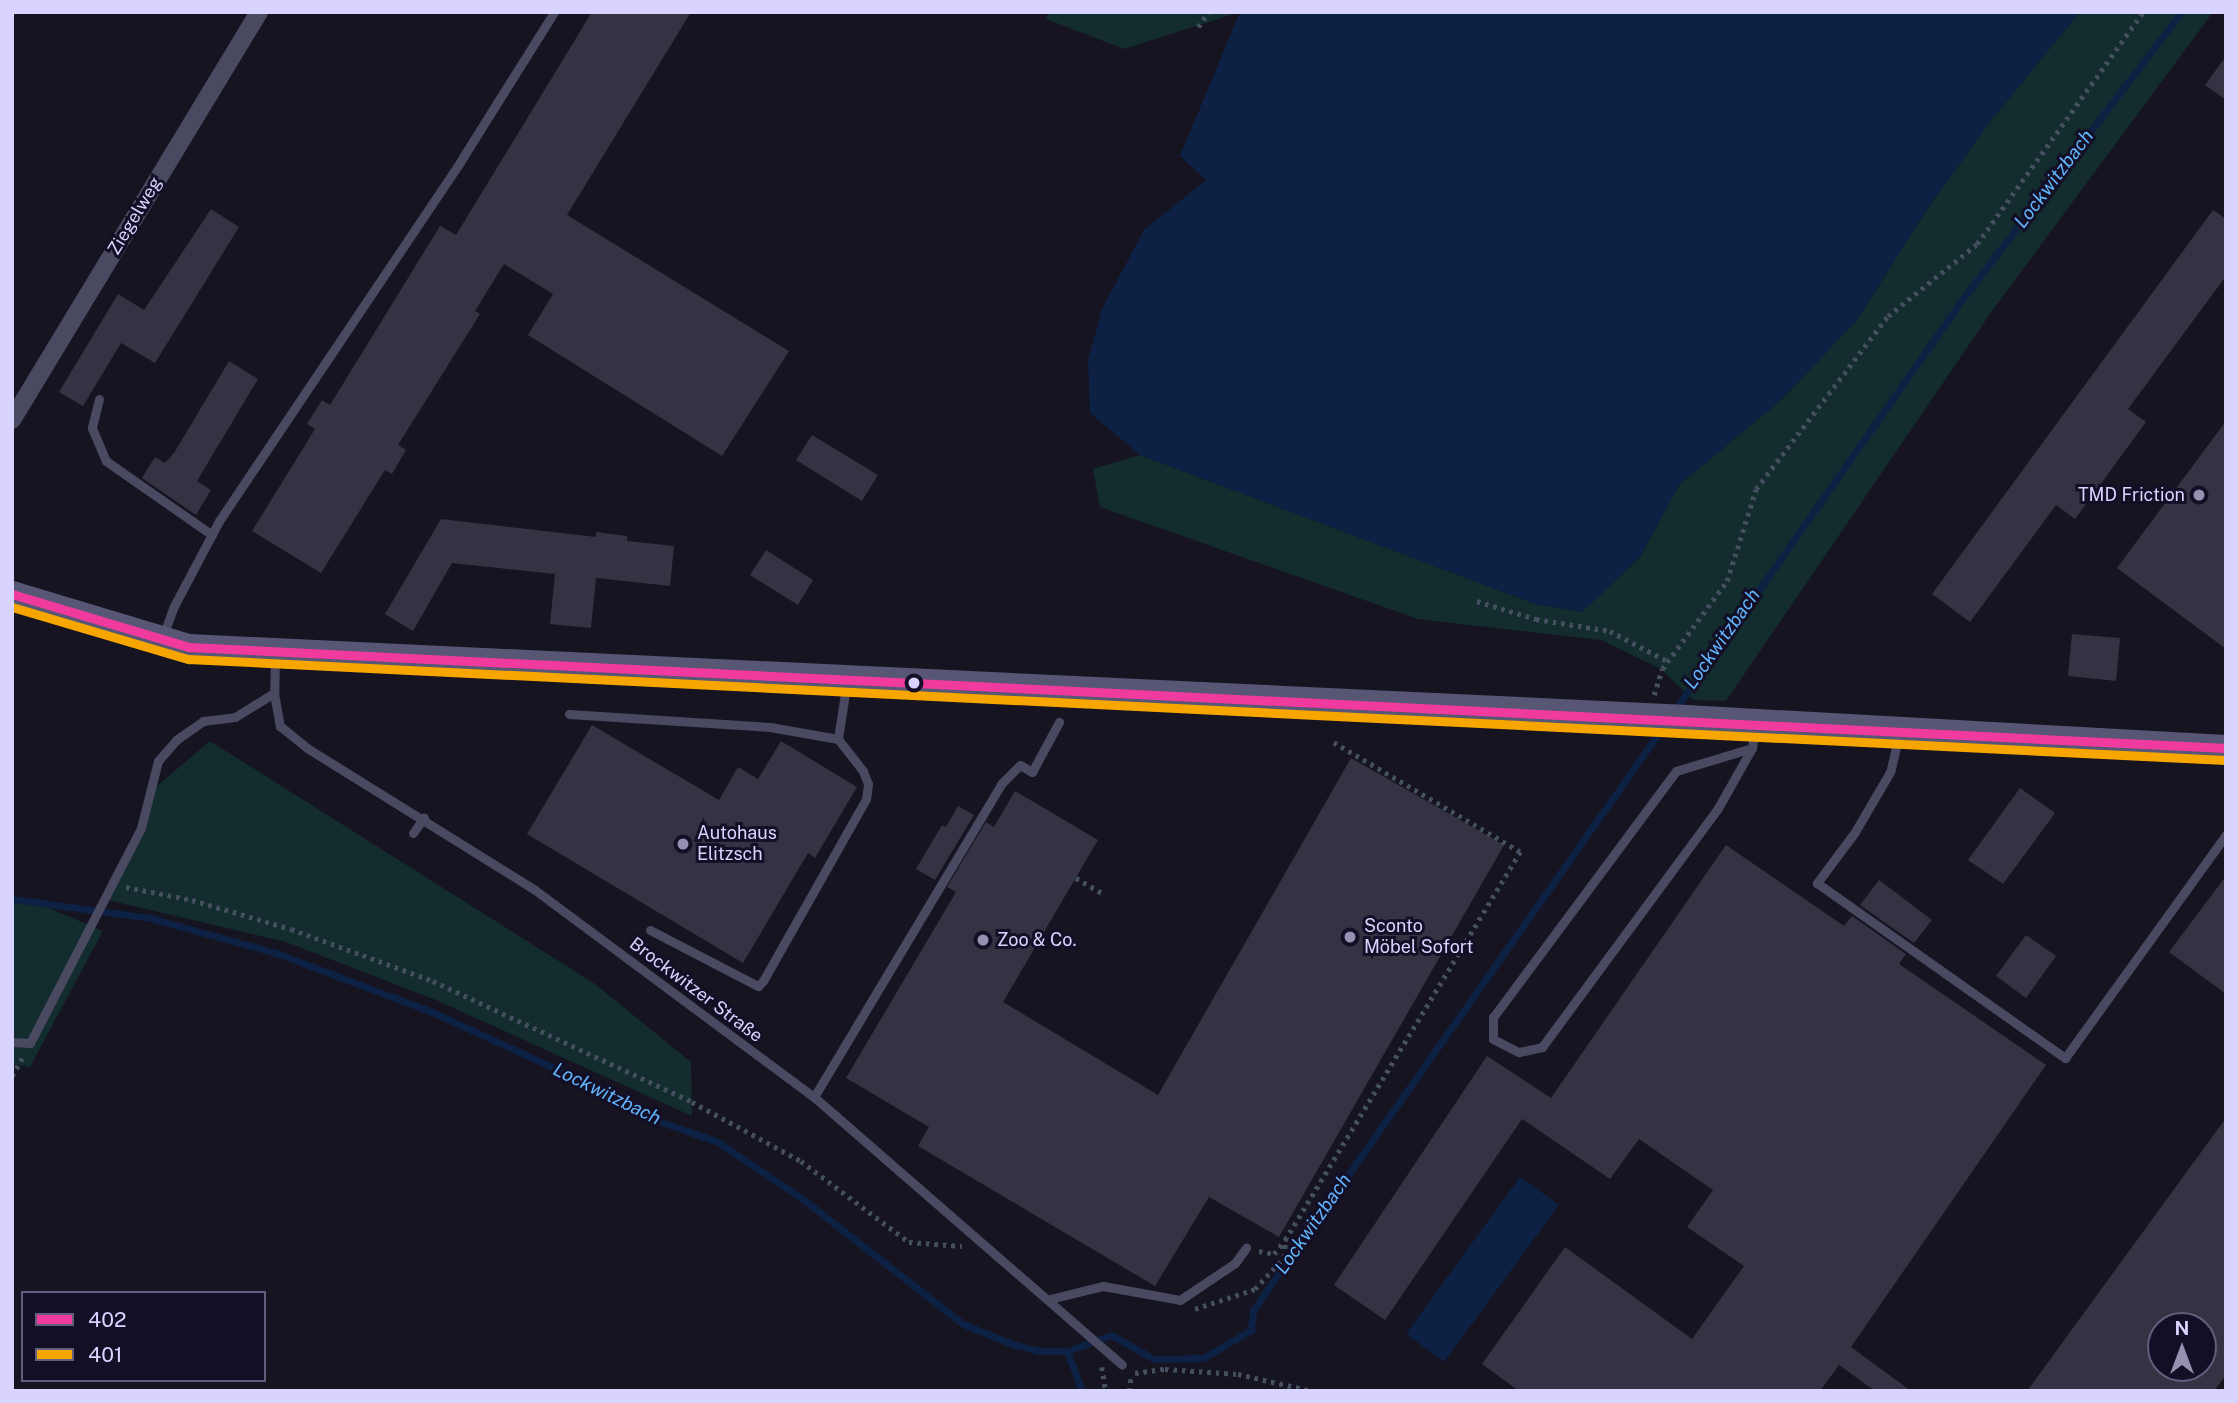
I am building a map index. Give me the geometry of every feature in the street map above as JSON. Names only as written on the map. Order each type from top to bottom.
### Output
[{"type":"main road","points":[[12,594],[162,641],[275,652],[1756,721],[2226,748]]},
{"type":"street","name":"Ziegelweg","points":[[12,420],[259,12]]},
{"type":"lane","points":[[162,641],[173,608],[212,535],[554,12]]},
{"type":"lane","points":[[99,399],[92,428],[106,461],[212,535]]},
{"type":"lane","name":"Brockwitzer Straße","points":[[275,652],[274,693],[281,726],[306,748],[424,817],[535,890],[814,1097],[1079,1324],[1122,1365]]},
{"type":"lane","points":[[838,739],[847,678]]},
{"type":"lane","points":[[12,1042],[30,1043],[93,922],[141,828],[158,761],[176,740],[203,721],[235,717],[274,693]]},
{"type":"lane","points":[[569,714],[770,727],[838,739],[863,771],[868,784],[866,799],[758,986],[650,930]]},
{"type":"lane","points":[[1752,748],[1676,771],[1493,1017],[1493,1039],[1519,1052],[1542,1047],[1718,808],[1752,748],[1756,721]]},
{"type":"lane","points":[[814,1097],[1001,784],[1020,765],[1032,772],[1059,722]]},
{"type":"lane","points":[[1900,729],[1890,772],[1855,832],[1817,883],[2065,1058],[2226,835]]},
{"type":"lane","points":[[413,833],[424,817]]},
{"type":"lane","points":[[1050,1299],[1103,1286],[1180,1300],[1235,1263],[1245,1248]]},
{"type":"path","points":[[1198,26],[1209,12]]},
{"type":"path","points":[[1637,716],[1652,702],[1667,662],[1727,581],[1756,489],[1888,316],[1977,244],[2143,12]]},
{"type":"path","points":[[1477,601],[1536,619],[1610,631],[1667,662]]},
{"type":"path","points":[[1274,1254],[1520,852],[1334,743]]},
{"type":"path","points":[[1076,878],[1105,895]]},
{"type":"path","points":[[112,884],[192,900],[291,929],[433,981],[692,1102],[801,1161],[909,1242],[962,1246]]},
{"type":"path","points":[[1180,1300],[1199,1311],[1255,1289],[1284,1257],[1285,1240]]},
{"type":"path","points":[[1131,1374],[1165,1369],[1238,1374],[1312,1391]]},
{"type":"green space","points":[[1048,12],[1240,12],[1124,49],[1046,19]]},
{"type":"green space","points":[[2080,12],[2213,12],[1992,311],[1726,701],[1693,700],[1661,669],[1601,640],[1418,619],[1100,507],[1093,469],[1140,455],[1535,604],[1582,612],[1640,557],[1679,485],[1781,400],[1857,320],[1927,209],[1992,119]]},
{"type":"green space","points":[[210,741],[595,984],[691,1062],[692,1116],[436,1000],[286,942],[104,899],[141,828],[150,792]]},
{"type":"green space","points":[[12,899],[30,900],[103,931],[30,1067],[12,1064]]},
{"type":"water","points":[[1240,12],[2080,12],[1992,119],[1927,209],[1857,320],[1781,400],[1679,485],[1640,557],[1582,612],[1535,604],[1140,455],[1090,413],[1088,360],[1102,309],[1144,230],[1206,180],[1180,156]]},
{"type":"water","points":[[1520,1177],[1559,1205],[1444,1362],[1406,1334]]},
{"type":"building","points":[[592,12],[691,12],[567,215],[789,351],[722,456],[528,335],[553,294],[504,264],[475,311],[480,314],[398,445],[406,450],[392,474],[385,470],[321,573],[252,531],[315,429],[307,424],[322,400],[330,405],[440,226],[456,235]]},
{"type":"building","points":[[2226,56],[2226,100],[2205,85]]},
{"type":"building","points":[[211,209],[239,227],[155,363],[121,343],[83,406],[59,392],[118,294],[144,310]]},
{"type":"building","points":[[2213,210],[2226,219],[2226,276],[2128,409],[2146,422],[2075,519],[2056,505],[1970,622],[1932,594]]},
{"type":"building","points":[[229,361],[258,379],[197,481],[211,490],[196,515],[142,478],[155,457],[165,463],[174,453]]},
{"type":"building","name":"TMD Friction","points":[[2226,421],[2226,649],[2117,568]]},
{"type":"building","points":[[812,435],[878,475],[862,501],[796,460]]},
{"type":"building","points":[[441,519],[596,537],[596,532],[627,536],[627,541],[674,546],[670,586],[596,578],[591,628],[550,624],[555,574],[452,563],[413,631],[385,614]]},
{"type":"building","points":[[766,550],[813,580],[798,605],[750,575]]},
{"type":"building","points":[[2072,634],[2120,638],[2116,681],[2068,676]]},
{"type":"building","name":"Autohaus Elitzsch","points":[[592,725],[719,800],[738,767],[758,779],[781,741],[857,787],[815,858],[808,853],[743,963],[527,834]]},
{"type":"building","points":[[1351,758],[1504,845],[1279,1237],[1209,1197],[1155,1286],[918,1146],[929,1127],[846,1078],[956,892],[947,887],[986,822],[994,827],[1015,791],[1098,840],[1003,1002],[1158,1095]]},
{"type":"building","points":[[2020,788],[2055,813],[2003,884],[1968,860]]},
{"type":"building","points":[[958,806],[974,815],[935,880],[916,869],[942,825],[946,827]]},
{"type":"building","points":[[1726,845],[1844,926],[1852,916],[1906,954],[1899,964],[2046,1065],[1851,1347],[1911,1391],[1875,1391],[1839,1365],[1820,1391],[1519,1391],[1482,1364],[1565,1247],[1692,1339],[1744,1266],[1687,1227],[1713,1190],[1639,1139],[1610,1179],[1522,1119],[1385,1320],[1334,1285],[1487,1056],[1551,1098]]},
{"type":"building","points":[[2226,876],[2226,994],[2169,952]]},
{"type":"building","points":[[1879,880],[1932,920],[1914,943],[1860,905]]},
{"type":"building","points":[[2026,935],[2056,956],[2026,998],[1996,976]]},
{"type":"building","points":[[2226,1118],[2226,1375],[2214,1391],[2027,1391]]},
{"type":"waterway","name":"Lockwitzbach","points":[[1674,711],[1958,305],[2181,12]]},
{"type":"waterway","name":"Lockwitzbach","points":[[12,899],[150,918],[276,953],[432,1012],[574,1077],[650,1118],[718,1142],[800,1197],[963,1324],[1012,1344],[1038,1351],[1067,1351],[1111,1335],[1154,1359],[1203,1358],[1251,1330],[1253,1310],[1665,724]]},
{"type":"waterway","points":[[1067,1351],[1082,1391]]},
{"type":"transit line","name":"402","points":[[12,594],[189,647],[2226,748]]},
{"type":"transit line","name":"401","points":[[12,607],[188,659],[2225,760]]},
{"type":"place","name":"TMD Friction","points":[[2199,495]]},
{"type":"place","name":"Autohaus Elitzsch","points":[[683,844]]},
{"type":"place","name":"Sconto Möbel Sofort","points":[[1350,937]]},
{"type":"place","name":"Zoo & Co.","points":[[983,940]]}]
